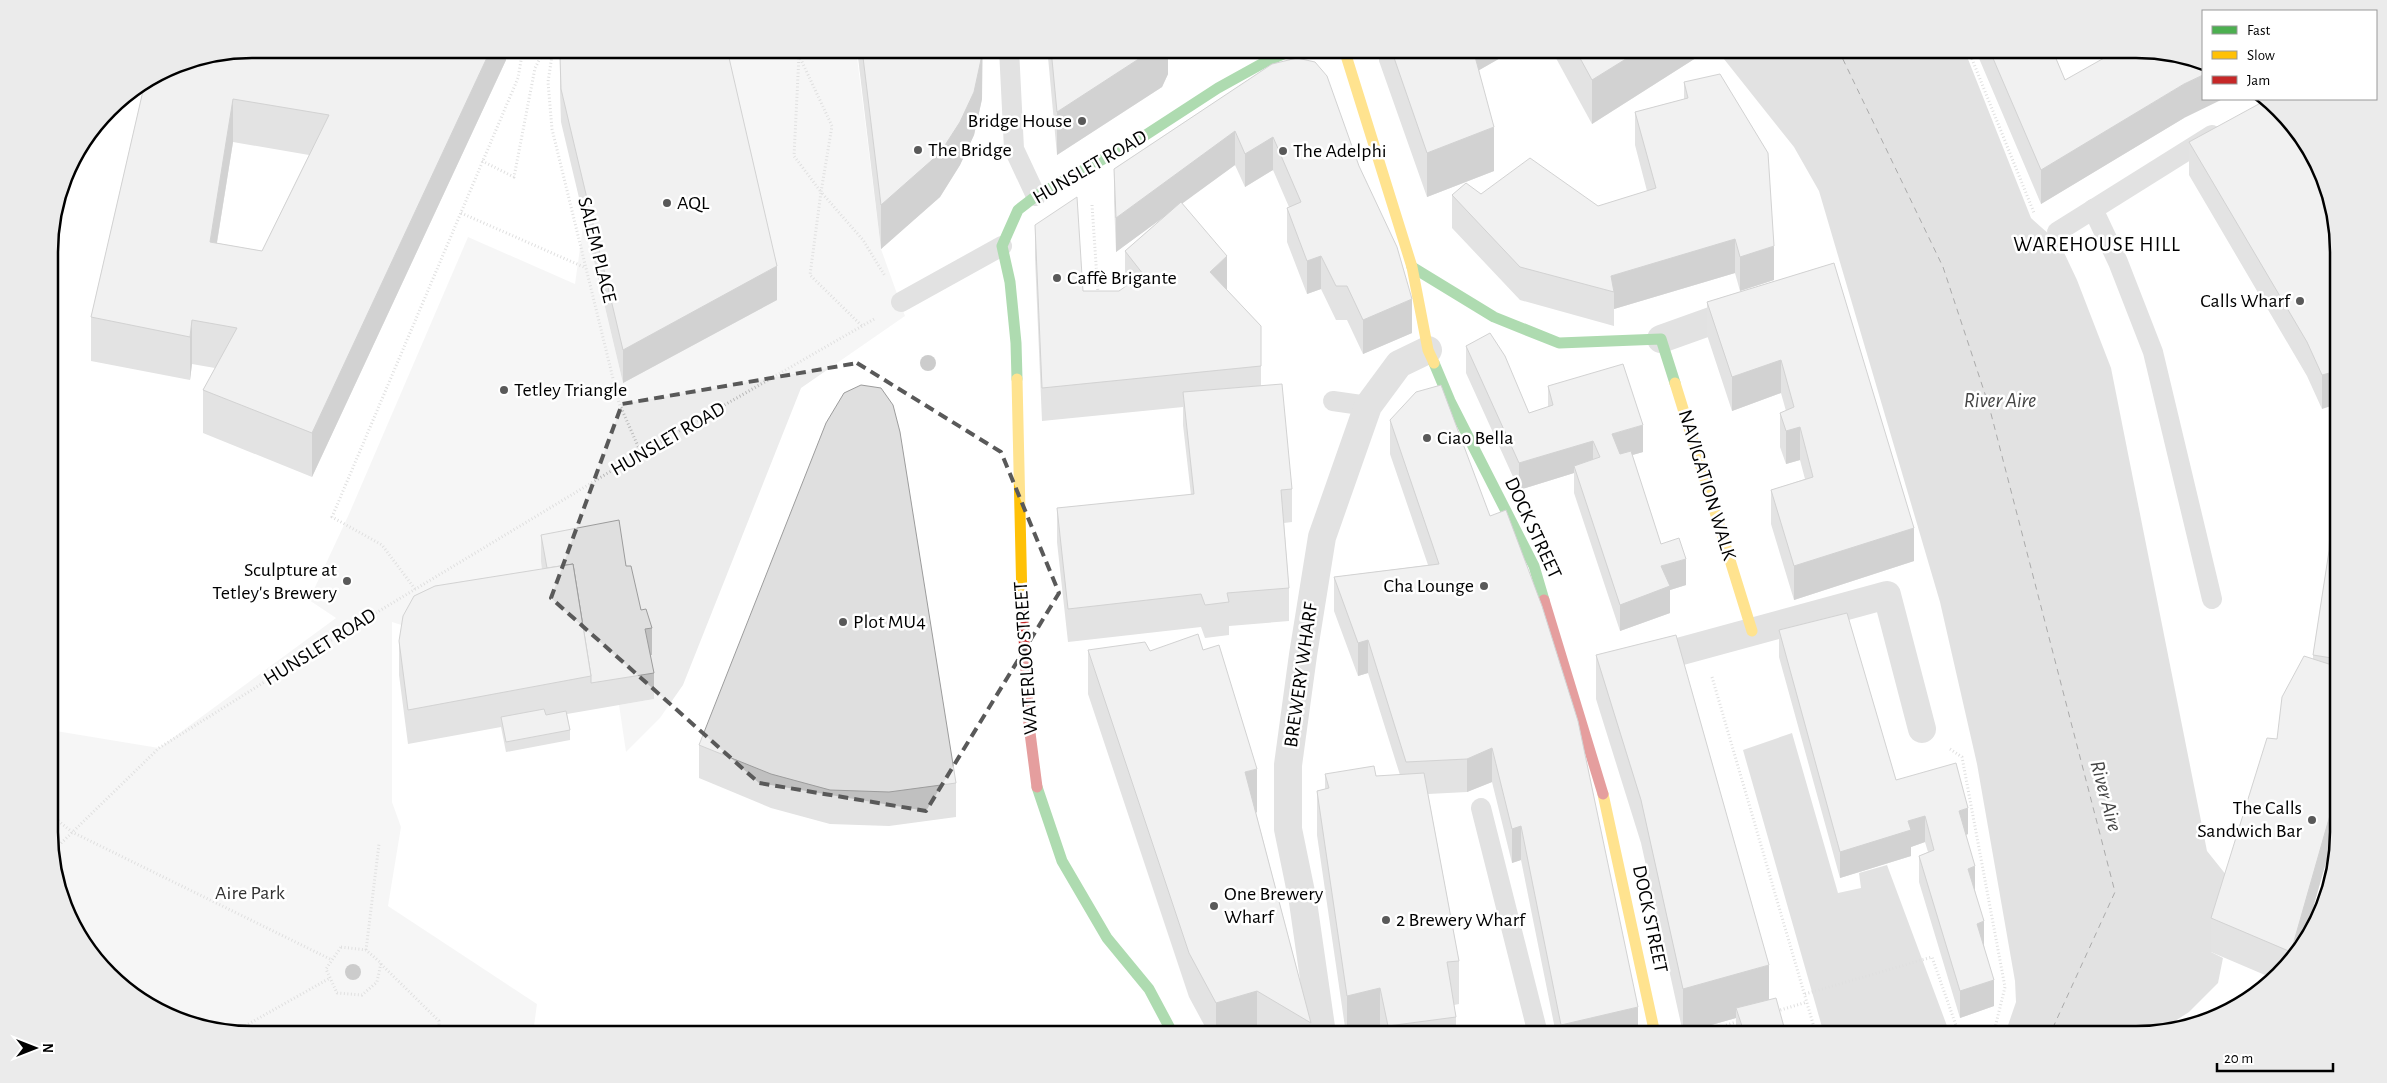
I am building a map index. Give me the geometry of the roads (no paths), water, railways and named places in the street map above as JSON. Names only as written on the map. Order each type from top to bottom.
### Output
[{"type":"street","name":"HUNSLET ROAD","points":[[1002,246],[1018,210],[1036,196],[1138,140],[1218,88],[1274,58]]},
{"type":"street","name":"DOCK STREET","points":[[1347,58],[1412,266],[1428,350],[1450,401],[1534,566],[1601,785],[1653,1026]]},
{"type":"street","name":"WATERLOO STREET","points":[[1002,246],[1010,282],[1016,342],[1020,555],[1029,725],[1037,789],[1062,861],[1107,938],[1149,989],[1169,1026]]},
{"type":"street","points":[[1412,266],[1494,317],[1559,343],[1661,339],[1762,303]]},
{"type":"street","name":"NAVIGATION WALK","points":[[1661,339],[1752,631]]},
{"type":"street","name":"BREWERY WHARF","points":[[1321,1026],[1304,911],[1288,828],[1288,765],[1322,537],[1368,406],[1399,364],[1428,350]]},
{"type":"street","points":[[1624,667],[1887,595],[1922,729]]},
{"type":"lane","points":[[1009,58],[1014,149],[1036,196]]},
{"type":"lane","points":[[2057,232],[2227,126]]},
{"type":"lane","points":[[2093,209],[2118,262],[2152,352],[2212,599]]},
{"type":"lane","points":[[901,302],[1002,246]]},
{"type":"lane","points":[[1333,401],[1368,406]]},
{"type":"lane","points":[[1481,808],[1536,1026]]},
{"type":"water","name":"River Aire","points":[[1723,58],[1968,58],[2031,218],[2060,244],[2077,280],[2111,368],[2207,851],[2231,881],[2211,952],[2223,958],[2218,983],[2189,1012],[2173,1022],[2136,1026],[2008,1026],[2016,1002],[2015,981],[1977,764],[1940,602],[1819,191],[1794,147]]},
{"type":"water","points":[[1792,733],[1838,893],[1861,888],[1859,873],[1887,865],[1947,1026],[1822,1026],[1743,750]]},
{"type":"place","name":"Bridge House","points":[[1082,121]]},
{"type":"place","name":"The Bridge","points":[[918,150]]},
{"type":"place","name":"The Adelphi","points":[[1283,151]]},
{"type":"place","name":"AQL","points":[[667,203]]},
{"type":"place","name":"Caffè Brigante","points":[[1057,278]]},
{"type":"place","name":"Calls Wharf","points":[[2300,301]]},
{"type":"place","name":"Tetley Triangle","points":[[504,390]]},
{"type":"place","name":"Ciao Bella","points":[[1427,438]]},
{"type":"place","name":"Sculpture at Tetley's Brewery","points":[[347,581]]},
{"type":"place","name":"Cha Lounge","points":[[1484,586]]},
{"type":"place","name":"Plot MU4","points":[[843,622]]},
{"type":"place","name":"The Calls Sandwich Bar","points":[[2312,820]]},
{"type":"place","name":"One Brewery Wharf","points":[[1214,906]]},
{"type":"place","name":"2 Brewery Wharf","points":[[1386,920]]},
{"type":"district","name":"WAREHOUSE HILL","points":[[2097,244]]},
{"type":"park label","name":"Aire Park","points":[[250,893]]}]
